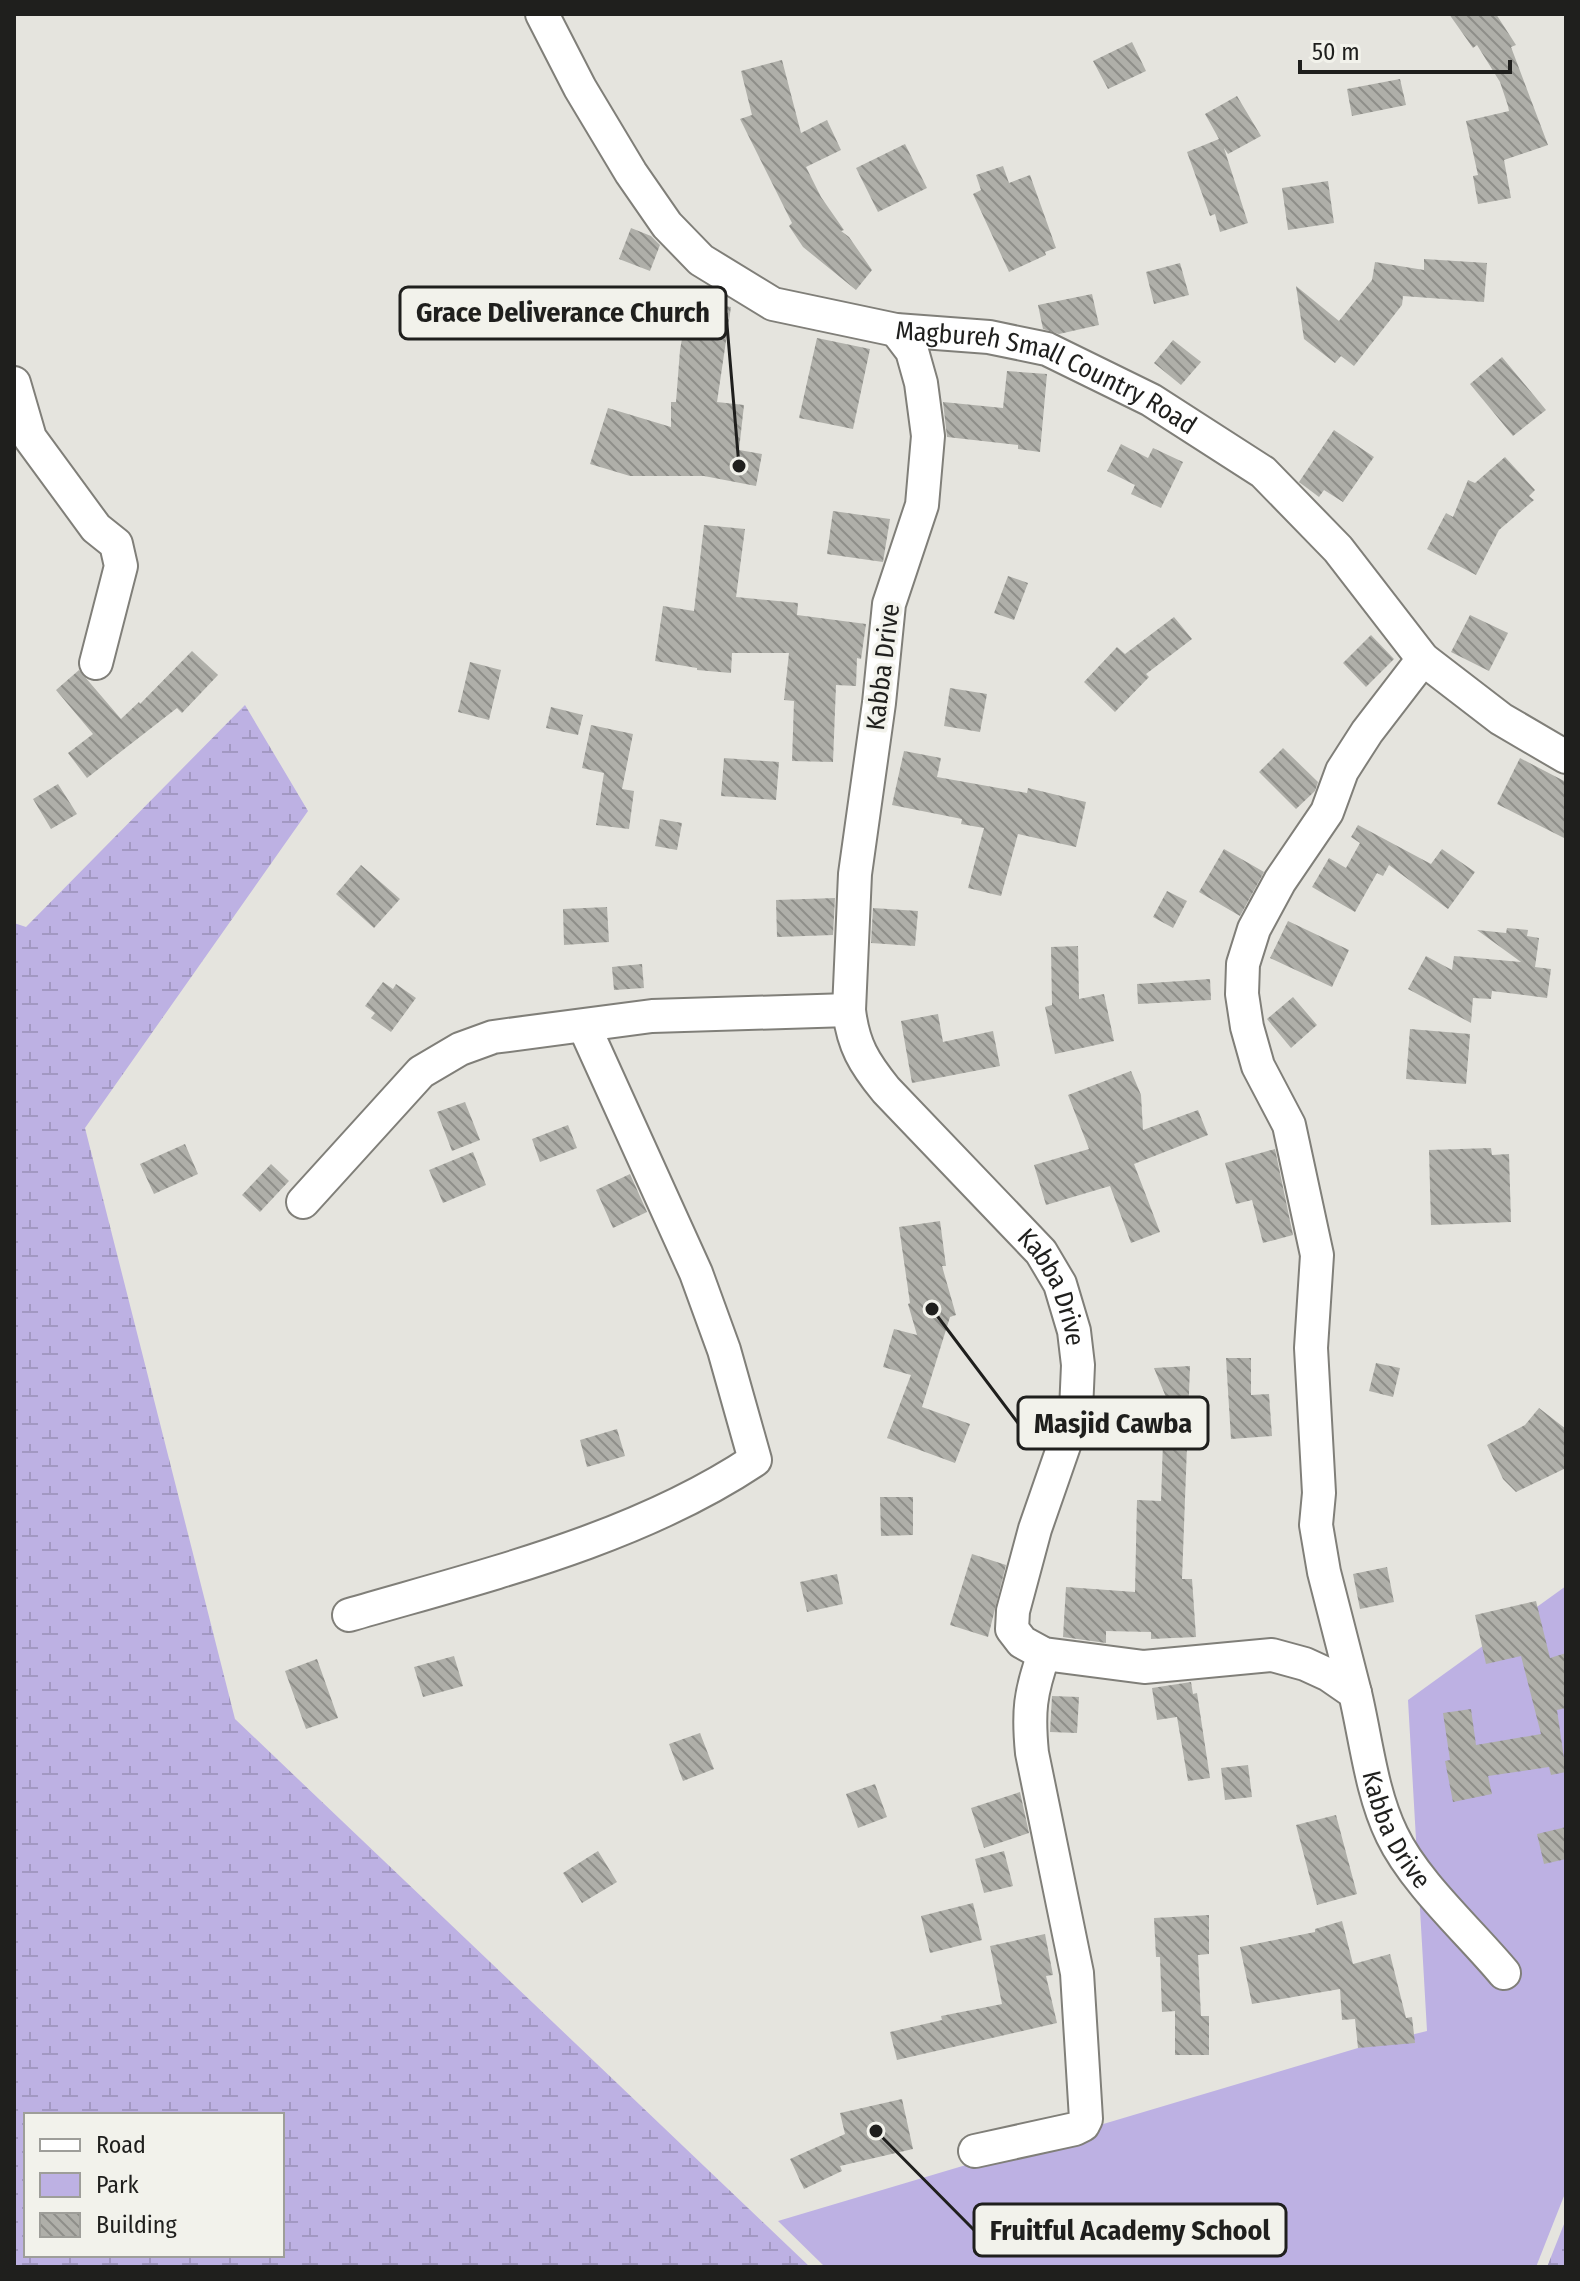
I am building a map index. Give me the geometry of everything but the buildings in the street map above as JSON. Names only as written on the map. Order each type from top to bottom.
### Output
[{"type":"street","name":"Magbureh Small Country Road","points":[[542,14],[580,88],[631,173],[667,225],[701,260],[773,304],[896,330],[989,337],[1047,349],[1151,400],[1263,472],[1338,549],[1423,659],[1501,719],[1566,757]]},
{"type":"street","name":"Kabba Drive","points":[[896,330],[912,351],[921,383],[928,436],[922,505],[889,604],[879,703],[855,874],[849,1010],[852,1032],[863,1061],[886,1090],[1041,1252],[1060,1284],[1074,1331],[1078,1365],[1076,1411],[1035,1529],[1012,1620],[1012,1629],[1022,1642],[1044,1654]]},
{"type":"street","points":[[14,383],[30,438],[96,528],[116,544],[121,566],[96,663]]},
{"type":"street","name":"Kabba Drive","points":[[1423,659],[1367,732],[1342,771],[1327,812],[1280,881],[1254,929],[1243,964],[1242,994],[1247,1027],[1263,1078],[1289,1125],[1317,1255],[1311,1348],[1319,1493],[1316,1525],[1324,1572],[1380,1802],[1392,1836],[1433,1891],[1504,1973]]},
{"type":"street","points":[[303,1202],[421,1072],[460,1049],[493,1037],[652,1016],[849,1010]]},
{"type":"street","points":[[349,1615],[547,1555],[653,1516],[755,1460],[724,1350],[696,1273],[584,1026]]},
{"type":"street","points":[[975,2151],[1075,2129],[1083,2125],[1086,2119],[1077,1973],[1031,1742],[1031,1690],[1044,1654],[1144,1667],[1272,1655],[1305,1664],[1329,1675],[1355,1693]]},
{"type":"green space","points":[[245,705],[308,811],[85,1128],[235,1719],[810,2267],[14,2267],[14,923],[26,927]]},
{"type":"green space","points":[[1566,1586],[1566,2191],[1536,2267],[825,2267],[778,2221],[1358,2048],[1427,2031],[1408,1700]]},
{"type":"green space","points":[[1566,2219],[1566,2267],[1547,2267]]},
{"type":"place","name":"Grace Deliverance Church","points":[[739,466]]},
{"type":"place","name":"Masjid Cawba","points":[[932,1309]]},
{"type":"place","name":"Fruitful Academy School","points":[[876,2131]]}]
